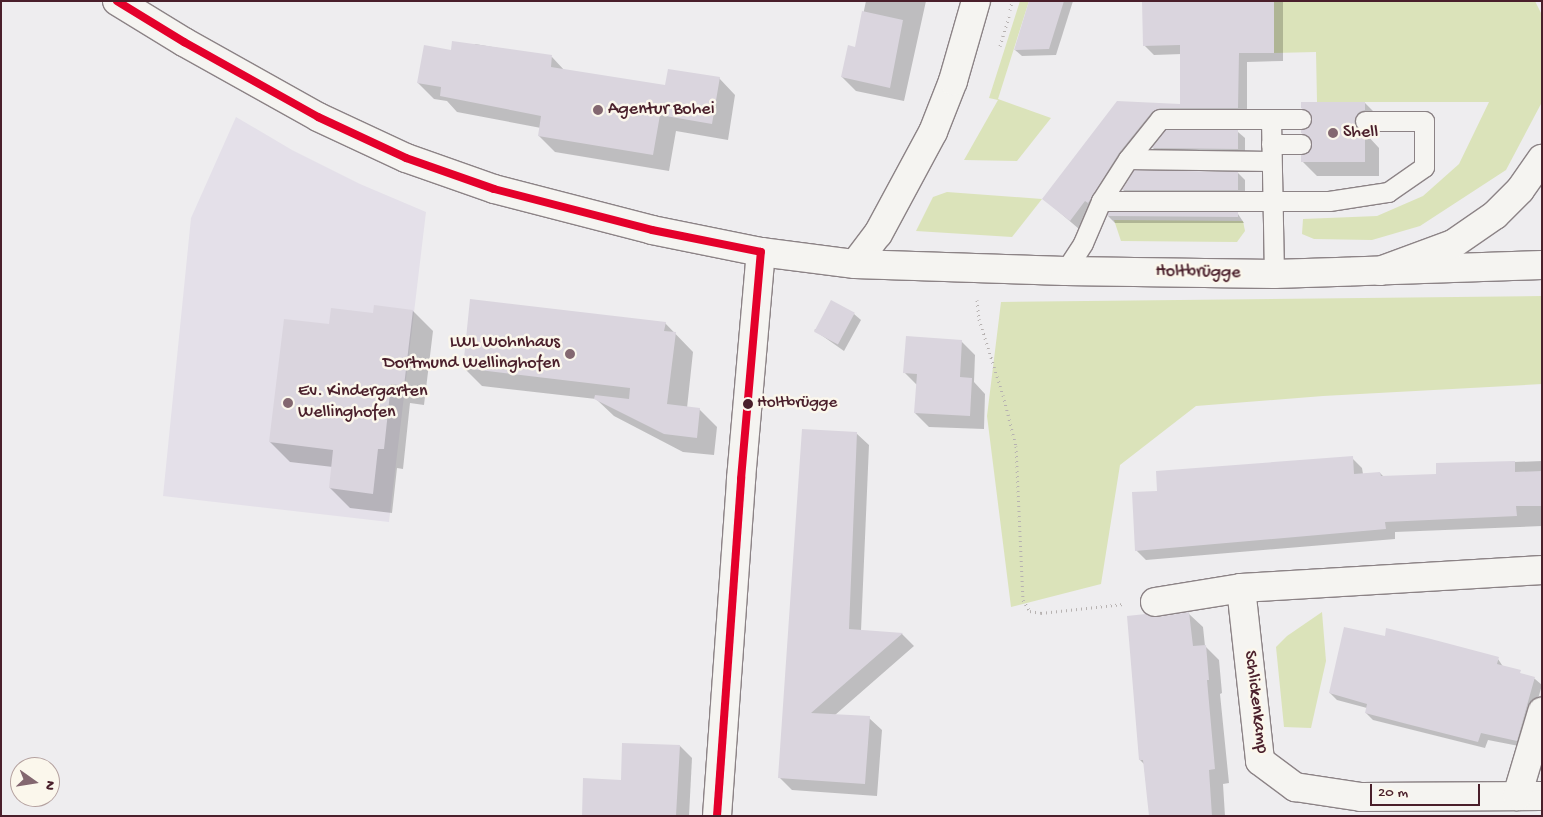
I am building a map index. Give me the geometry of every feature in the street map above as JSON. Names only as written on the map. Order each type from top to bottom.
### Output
[{"type":"main road","name":"Holtbrügge","points":[[117,1],[318,117],[406,158],[504,192],[652,230],[761,252],[855,264],[1065,271],[1274,274],[1542,264]]},
{"type":"main road","points":[[855,264],[878,234],[933,132],[953,82],[976,1]]},
{"type":"main road","points":[[1380,271],[1453,244],[1481,225],[1495,215],[1520,190],[1542,159]]},
{"type":"main road","points":[[717,816],[740,488],[761,252]]},
{"type":"main road","points":[[1155,602],[1241,588],[1542,570]]},
{"type":"main road","name":"Schlickenkamp","points":[[1241,588],[1260,761],[1295,787],[1361,797],[1530,796],[1542,712]]},
{"type":"lane","points":[[1065,271],[1083,243],[1101,200],[1128,159],[1160,119],[1301,119]]},
{"type":"lane","points":[[1271,119],[1274,274]]},
{"type":"lane","points":[[1101,200],[1329,201],[1388,192],[1424,167],[1424,121],[1365,121]]},
{"type":"lane","points":[[1128,159],[1271,152],[1301,144]]},
{"type":"path","points":[[976,269],[979,319],[1003,395],[1016,446],[1023,600],[1030,611],[1041,612],[1155,602]]},
{"type":"shaded area","name":"Ev. Kindergarten Wellinghofen","points":[[236,117],[292,150],[360,184],[426,212],[389,522],[163,496],[191,218]]},
{"type":"green space","points":[[1020,1],[1029,1],[998,99],[1051,118],[1017,161],[964,160],[998,100],[989,98]]},
{"type":"green space","points":[[1274,1],[1535,1],[1542,15],[1542,102],[1506,170],[1420,226],[1372,240],[1314,239],[1302,234],[1303,219],[1377,216],[1423,196],[1459,164],[1489,102],[1317,102],[1316,52],[1274,53]]},
{"type":"green space","points":[[947,192],[1042,199],[1012,237],[916,231],[933,197]]},
{"type":"green space","points":[[1114,220],[1243,221],[1245,231],[1237,242],[1121,241]]},
{"type":"green space","points":[[1542,296],[1542,384],[1323,396],[1196,406],[1120,465],[1101,584],[1011,607],[987,416],[1001,302]]},
{"type":"green space","points":[[1322,612],[1326,661],[1311,728],[1284,727],[1276,647],[1287,636]]},
{"type":"building","points":[[1029,1],[1064,1],[1049,49],[1014,50]]},
{"type":"building","points":[[1142,1],[1274,1],[1274,53],[1239,53],[1238,108],[1160,108],[1152,112],[1119,153],[1088,203],[1085,201],[1070,221],[1042,199],[1117,101],[1180,104],[1180,45],[1143,46]]},
{"type":"building","points":[[862,11],[903,20],[890,88],[841,77],[848,45],[855,47]]},
{"type":"building","points":[[452,41],[552,55],[551,67],[665,85],[668,69],[720,77],[712,124],[660,115],[653,155],[538,136],[541,116],[440,96],[441,87],[417,83],[424,45],[451,50]]},
{"type":"building","name":"Shell","points":[[1301,102],[1365,102],[1365,110],[1359,112],[1354,121],[1356,127],[1365,132],[1365,162],[1301,162],[1301,155],[1307,153],[1312,144],[1310,138],[1301,133],[1301,130],[1310,125],[1312,119],[1310,113],[1301,108]]},
{"type":"building","points":[[1165,130],[1238,130],[1238,149],[1151,148]]},
{"type":"building","points":[[1134,170],[1238,172],[1238,190],[1122,190]]},
{"type":"building","points":[[1108,212],[1238,212],[1238,217],[1107,216]]},
{"type":"building","name":"LWL Wohnhaus Dortmund Wellinghofen","points":[[470,299],[666,322],[664,331],[676,332],[667,404],[700,408],[697,438],[664,434],[594,399],[595,395],[629,399],[630,388],[463,368]]},
{"type":"building","points":[[831,300],[855,313],[838,344],[814,332]]},
{"type":"building","points":[[374,305],[413,310],[404,386],[391,384],[384,449],[378,449],[373,494],[329,488],[333,450],[269,442],[284,319],[329,324],[331,308],[373,313]]},
{"type":"building","points":[[906,336],[962,340],[960,377],[972,378],[970,416],[914,413],[917,374],[903,373]]},
{"type":"building","points":[[802,429],[857,432],[849,629],[903,633],[811,713],[870,716],[865,784],[778,778]]},
{"type":"building","points":[[1353,456],[1354,474],[1380,472],[1381,476],[1436,474],[1436,463],[1515,461],[1515,472],[1542,471],[1542,506],[1516,506],[1517,516],[1385,522],[1386,529],[1135,551],[1132,492],[1157,491],[1156,471]]},
{"type":"building","points":[[1189,612],[1193,646],[1206,645],[1209,680],[1207,680],[1215,769],[1209,770],[1212,816],[1149,816],[1143,760],[1139,760],[1127,616],[1146,614],[1158,617]]},
{"type":"building","points":[[1344,627],[1385,636],[1386,628],[1431,639],[1499,657],[1497,664],[1521,670],[1520,673],[1535,677],[1517,741],[1481,733],[1478,742],[1407,724],[1365,713],[1367,704],[1329,693]]},
{"type":"building","points":[[622,743],[680,745],[676,816],[582,816],[583,778],[621,780]]},
{"type":"transit line","points":[[117,1],[184,42],[318,117],[406,158],[494,189],[652,230],[761,252]]},
{"type":"transit line","points":[[717,816],[741,479],[761,252]]},
{"type":"place","name":"Agentur Bohei","points":[[598,110]]},
{"type":"place","name":"Shell","points":[[1333,133]]},
{"type":"place","name":"LWL Wohnhaus Dortmund Wellinghofen","points":[[570,354]]},
{"type":"place","name":"Ev. Kindergarten Wellinghofen","points":[[288,403]]},
{"type":"place","name":"Holtbrügge","points":[[748,404]]}]
